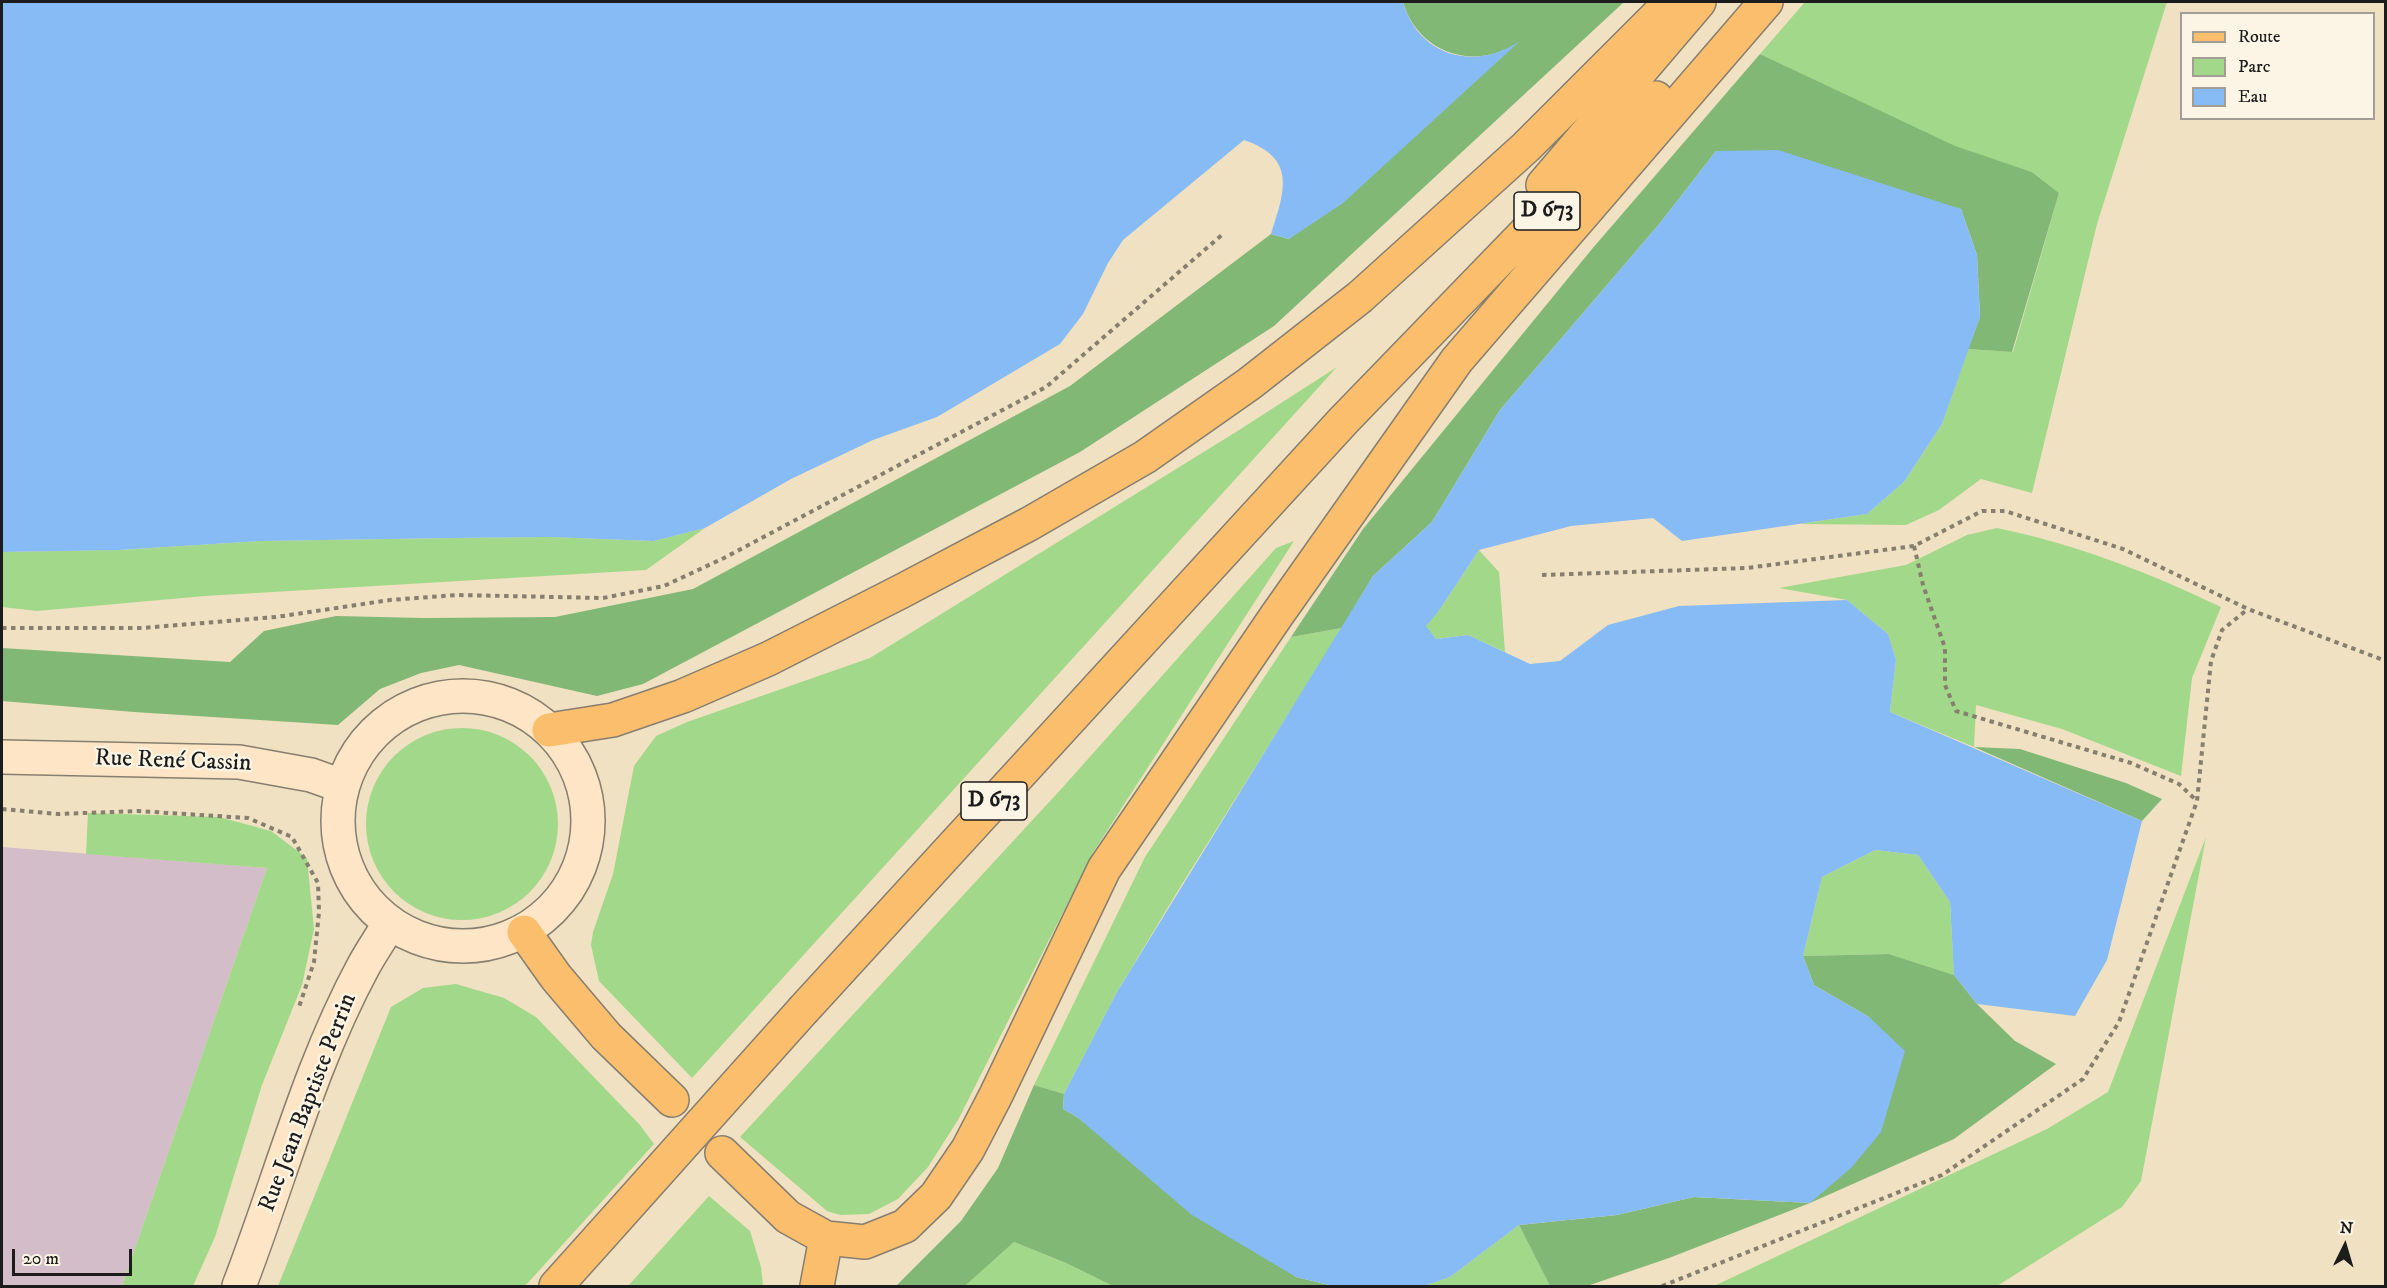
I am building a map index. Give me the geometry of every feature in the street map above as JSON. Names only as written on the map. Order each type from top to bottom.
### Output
[{"type":"main road","points":[[549,730],[613,720],[683,696],[768,659],[1009,534],[1145,457],[1249,384],[1360,297],[1526,147],[1671,2]]},
{"type":"main road","name":"D 673","points":[[1344,420],[1699,2]]},
{"type":"main road","name":"D 673","points":[[556,1287],[804,1009],[1344,420],[1749,2]]},
{"type":"main road","points":[[722,1153],[788,1217],[826,1238],[865,1242],[905,1226],[936,1196],[968,1149],[996,1095],[1104,869],[1277,615],[1457,360],[1766,2]]},
{"type":"main road","points":[[448,697],[484,698],[519,709],[549,730],[573,761],[587,798],[588,837],[577,875],[555,908],[524,932],[479,946],[432,943],[389,924],[362,897],[344,862],[337,825],[342,786],[357,753],[381,726],[412,706],[448,697]]},
{"type":"main road","name":"Rue René Cassin","points":[[2,757],[239,762],[311,775],[342,786]]},
{"type":"main road","name":"Rue Jean Baptiste Perrin","points":[[239,1287],[300,1116],[337,1021],[363,966],[389,924]]},
{"type":"main road","points":[[524,932],[556,978],[606,1036],[672,1100]]},
{"type":"main road","points":[[817,1287],[826,1238]]},
{"type":"path","points":[[2,628],[142,628],[276,617],[390,600],[457,595],[603,598],[664,586],[724,558],[1046,387],[1223,234]]},
{"type":"path","points":[[1542,575],[1747,568],[1914,546],[1982,511],[2006,511],[2123,549],[2247,609],[2385,661]]},
{"type":"path","points":[[1914,546],[1923,585],[1945,648],[1945,685],[1956,711],[2131,763],[2179,784],[2197,801]]},
{"type":"path","points":[[1662,1287],[1942,1175],[2083,1079],[2119,1022],[2197,801],[2211,661],[2222,630],[2247,609]]},
{"type":"path","points":[[2,809],[58,814],[138,811],[248,818],[292,837],[318,883],[319,912],[314,962],[299,1008]]},
{"type":"shaded area","points":[[2,847],[267,868],[122,1286],[2,1286]]},
{"type":"green space","points":[[1403,2],[1624,2],[1274,326],[1080,452],[643,684],[597,696],[459,665],[421,673],[380,689],[338,725],[2,701],[2,648],[230,662],[264,631],[336,616],[555,617],[693,589],[1070,386],[1271,234],[1289,239],[1514,45],[1497,53],[1480,56],[1464,56],[1448,52],[1433,44],[1420,33],[1410,19]]},
{"type":"green space","points":[[1805,2],[2167,2],[2097,224],[2032,493],[1981,479],[1939,510],[1906,525],[1799,524],[1867,514],[1904,482],[1942,424],[1968,349],[2013,352],[2059,193],[2032,172],[1955,147],[1760,54]]},
{"type":"green space","points":[[1760,54],[1955,146],[2032,172],[2059,193],[2012,352],[1968,349],[1980,317],[1977,255],[1961,209],[1716,151],[1660,223],[1500,410],[1432,522],[1373,576],[1342,628],[1291,637],[1363,529],[1592,249]]},
{"type":"green space","points":[[1337,367],[692,1078],[599,981],[591,945],[593,932],[613,874],[634,766],[656,736],[687,722],[870,658]]},
{"type":"green space","points":[[705,528],[646,570],[205,596],[37,611],[2,607],[2,552],[119,550],[260,541],[549,537],[654,541]]},
{"type":"green space","points":[[1997,528],[2055,542],[2112,561],[2221,607],[2192,678],[2181,776],[2062,729],[1976,705],[1974,747],[1890,712],[1896,660],[1888,634],[1847,600],[1779,588],[1906,565],[1967,535]]},
{"type":"green space","points":[[1294,541],[1094,851],[958,1120],[928,1167],[898,1199],[869,1214],[840,1215],[827,1211],[740,1137],[1063,787],[1276,548]]},
{"type":"green space","points":[[1479,550],[1499,572],[1505,652],[1468,635],[1436,639],[1425,626],[1438,612]]},
{"type":"green space","points":[[1342,628],[1117,992],[1064,1094],[1034,1085],[1145,857],[1291,637]]},
{"type":"green space","points":[[453,728],[471,728],[499,735],[530,756],[551,787],[558,824],[551,861],[530,892],[499,913],[471,920],[453,920],[417,909],[388,885],[377,869],[370,852],[366,833],[366,815],[377,779],[401,750],[417,739],[434,732]]},
{"type":"green space","points":[[1974,747],[2020,749],[2126,783],[2162,799],[2142,821]]},
{"type":"green space","points":[[88,813],[219,817],[271,831],[307,858],[314,929],[302,985],[262,1085],[215,1237],[193,1286],[122,1286],[267,868],[86,854]]},
{"type":"green space","points":[[2206,837],[2141,1181],[2122,1207],[1997,1286],[1714,1286],[2047,1129],[2108,1092]]},
{"type":"green space","points":[[1875,850],[1918,855],[1950,902],[1954,975],[1889,954],[1803,956],[1822,877]]},
{"type":"green space","points":[[1889,954],[1954,975],[1977,1004],[2015,1041],[2056,1064],[1954,1139],[1810,1203],[1869,1017],[1814,985],[1803,956]]},
{"type":"green space","points":[[456,984],[504,998],[536,1017],[640,1125],[654,1144],[525,1286],[278,1286],[391,1007],[423,988]]},
{"type":"green space","points":[[1034,1085],[1064,1094],[1063,1109],[1296,1277],[1333,1286],[1113,1286],[1066,1263],[1014,1242],[965,1286],[896,1286],[961,1221],[998,1168]]},
{"type":"green space","points":[[709,1196],[750,1231],[761,1267],[763,1286],[628,1286]]},
{"type":"green space","points":[[1694,1197],[1810,1203],[1669,1258],[1587,1286],[1550,1286],[1519,1225],[1617,1215]]},
{"type":"green space","points":[[1519,1225],[1550,1286],[1424,1286],[1450,1277]]},
{"type":"green space","points":[[1014,1242],[1066,1263],[1113,1286],[965,1286]]},
{"type":"water","points":[[2,2],[1403,2],[1410,20],[1421,35],[1435,46],[1450,53],[1467,57],[1485,56],[1520,41],[1343,203],[1289,239],[1271,234],[1283,190],[1280,166],[1273,156],[1261,147],[1244,140],[1123,240],[1108,263],[1083,314],[1060,344],[937,417],[873,440],[791,479],[705,528],[654,541],[549,537],[260,541],[119,550],[2,552]]},
{"type":"water","points":[[1778,150],[1961,209],[1977,255],[1980,317],[1942,424],[1904,482],[1867,514],[1682,541],[1653,518],[1571,526],[1479,550],[1438,612],[1426,626],[1436,639],[1468,635],[1530,664],[1560,661],[1608,625],[1679,606],[1847,600],[1888,634],[1896,660],[1890,712],[2142,821],[2107,960],[2075,1016],[1977,1004],[1954,975],[1950,902],[1918,855],[1875,850],[1822,877],[1803,956],[1814,985],[1869,1017],[1905,1051],[1881,1132],[1851,1168],[1810,1203],[1694,1197],[1617,1215],[1519,1225],[1450,1277],[1424,1286],[1333,1286],[1296,1277],[1192,1215],[1077,1117],[1063,1109],[1064,1094],[1117,992],[1373,576],[1432,522],[1500,410],[1660,223],[1716,151]]}]
